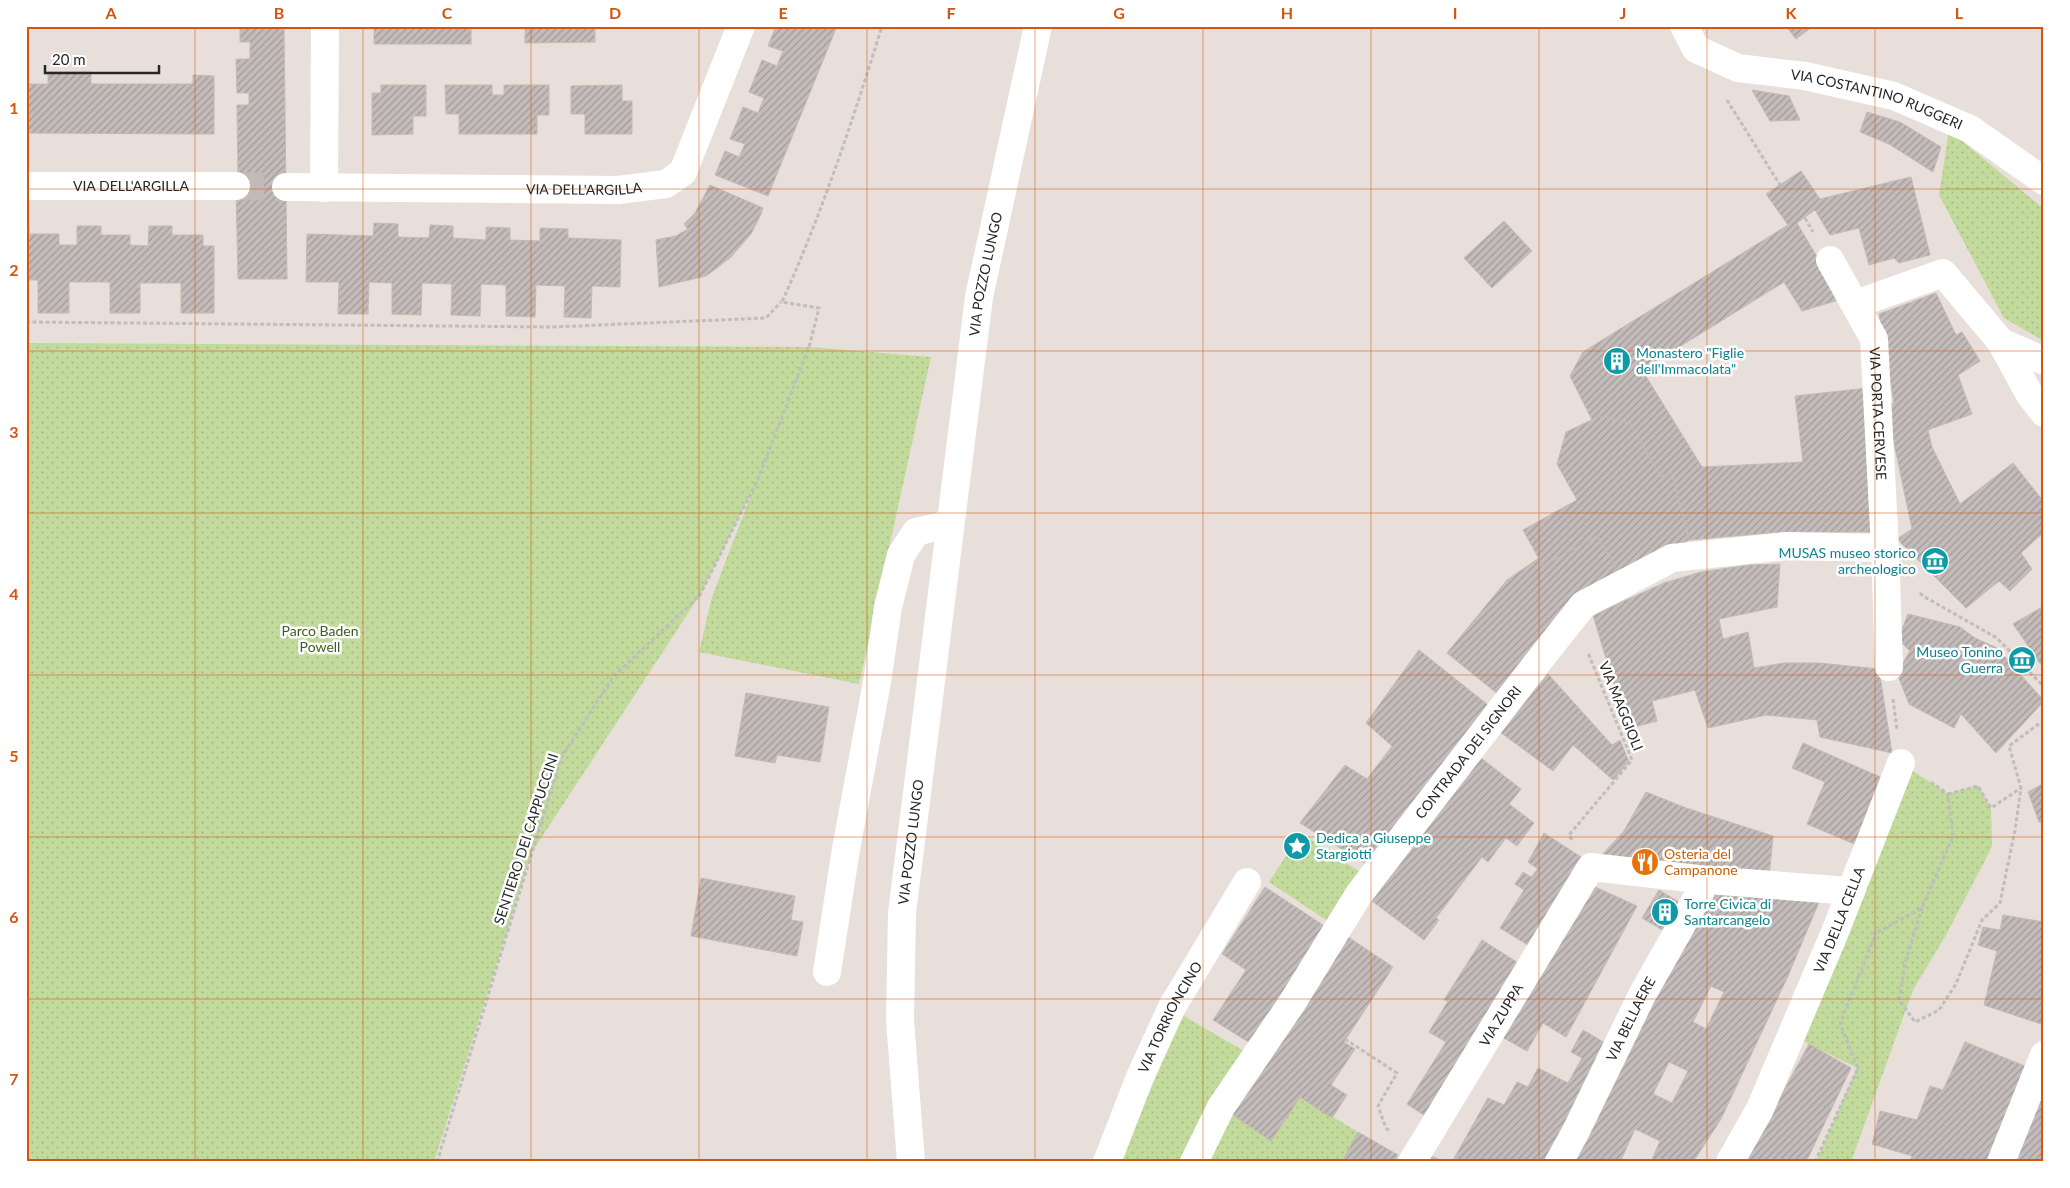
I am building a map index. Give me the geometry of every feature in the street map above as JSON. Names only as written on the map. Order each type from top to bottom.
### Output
[{"type":"street","points":[[324,188],[325,26]]},
{"type":"street","name":"VIA DELL'ARGILLA","points":[[286,187],[618,190],[666,184],[683,172],[741,26]]},
{"type":"street","name":"VIA POZZO LUNGO","points":[[911,1162],[900,1020],[902,913],[949,524],[979,298],[1038,26]]},
{"type":"street","name":"VIA COSTANTINO RUGGERI","points":[[1690,38],[1738,68],[1805,76],[1894,96],[1970,129],[2044,181]]},
{"type":"street","name":"VIA DELL'ARGILLA","points":[[26,186],[236,186]]},
{"type":"street","name":"VIA PORTA CERVESE","points":[[1830,260],[1874,339],[1885,548],[1888,667]]},
{"type":"street","points":[[1856,304],[1944,273],[2001,342],[2030,395],[2044,413]]},
{"type":"street","points":[[2001,342],[2044,361]]},
{"type":"street","points":[[827,972],[846,849],[877,682],[888,607],[901,555],[916,532],[949,524]]},
{"type":"street","name":"CONTRADA DEI SIGNORI","points":[[1194,1162],[1221,1107],[1292,1003],[1359,894],[1583,605],[1672,558],[1787,546],[1885,548]]},
{"type":"street","name":"VIA DELLA CELLA","points":[[1730,1162],[1760,1109],[1835,932],[1901,764]]},
{"type":"street","points":[[1591,867],[1707,880],[1851,891]]},
{"type":"street","name":"VIA ZUPPA","points":[[1415,1157],[1591,867]]},
{"type":"street","name":"VIA BELLAERE","points":[[1559,1162],[1642,994],[1707,880]]},
{"type":"street","name":"VIA TORRIONCINO","points":[[1107,1162],[1140,1077],[1172,1007],[1247,882]]},
{"type":"street","points":[[2001,1162],[2044,1055]]},
{"type":"path","points":[[26,322],[552,327],[766,318],[782,302],[804,252],[859,100],[882,26]]},
{"type":"path","points":[[1725,96],[1780,185]]},
{"type":"path","name":"SENTIERO DEI CAPPUCCINI","points":[[437,1162],[561,758],[613,676],[700,595],[758,480],[809,347],[819,308],[782,302]]},
{"type":"path","points":[[1918,589],[1923,596],[1997,638],[2044,686]]},
{"type":"path","name":"VIA MAGGIOLI","points":[[1573,617],[1632,760],[1569,835],[1591,867]]},
{"type":"path","points":[[1888,667],[1901,764],[1948,794],[1978,786],[1991,808],[2021,788]]},
{"type":"path","points":[[1948,794],[1952,836],[1922,908],[1905,963],[1899,1000],[1915,1022],[1939,1010],[1956,984],[1982,920],[2000,903],[2015,830],[2021,788],[2009,746],[2044,720]]},
{"type":"path","points":[[1835,932],[1876,933],[1922,908]]},
{"type":"path","points":[[1815,1162],[1858,1068],[1840,1024],[1876,933]]},
{"type":"path","points":[[1346,1039],[1397,1073],[1378,1106],[1386,1128],[1415,1157]]},
{"type":"green space","points":[[1949,130],[2044,209],[2044,341],[2004,318],[1939,195]]},
{"type":"green space","name":"Parco Baden Powell","points":[[26,343],[809,347],[931,357],[859,684],[699,652],[712,597],[754,487],[700,595],[532,852],[434,1162],[26,1162]]},
{"type":"green space","points":[[1901,763],[1948,794],[1978,786],[1991,808],[1992,847],[1946,935],[1913,990],[1851,1162],[1816,1162],[1857,1068],[1791,1035]]},
{"type":"green space","points":[[1301,833],[1360,872],[1329,922],[1269,882]]},
{"type":"green space","points":[[1182,1015],[1244,1051],[1179,1162],[1120,1162]]},
{"type":"green space","points":[[1300,1097],[1358,1132],[1342,1162],[1198,1162],[1226,1110],[1271,1140]]},
{"type":"building","points":[[240,26],[284,26],[287,279],[238,279],[237,105],[249,105],[249,93],[237,93],[236,59],[250,59],[250,42],[240,42]]},
{"type":"building","points":[[374,26],[635,27],[595,27],[595,42],[525,43],[525,27],[471,28],[471,44],[374,44]]},
{"type":"building","points":[[776,26],[837,26],[768,196],[715,175],[725,151],[739,157],[745,144],[730,139],[743,107],[758,113],[764,98],[749,92],[762,60],[777,66],[783,51],[768,46]]},
{"type":"building","points":[[1786,26],[1813,26],[1796,39]]},
{"type":"building","points":[[48,72],[91,72],[91,84],[193,84],[193,75],[214,76],[214,134],[26,133],[26,84],[48,84]]},
{"type":"building","points":[[381,85],[426,85],[426,116],[413,116],[413,134],[372,135],[372,93],[381,93]]},
{"type":"building","points":[[445,85],[492,85],[492,95],[504,95],[504,85],[549,85],[549,115],[537,115],[537,134],[459,134],[459,114],[446,114]]},
{"type":"building","points":[[622,85],[622,101],[632,101],[632,134],[585,134],[585,114],[571,114],[571,86]]},
{"type":"building","points":[[1752,90],[1789,96],[1800,120],[1770,121]]},
{"type":"building","points":[[1867,112],[1900,122],[1941,147],[1933,172],[1889,144],[1860,132]]},
{"type":"building","name":"Monastero \"Figlie dell'Immacolata\"","points":[[1801,171],[1820,199],[1911,177],[1930,255],[1899,263],[1894,258],[1869,265],[1859,228],[1830,235],[1815,210],[1797,223],[1842,299],[1802,311],[1784,282],[1642,370],[1702,467],[1803,462],[1795,396],[1868,388],[1877,532],[1780,532],[1689,540],[1672,473],[1660,476],[1630,423],[1600,416],[1592,420],[1570,376],[1583,352],[1788,225],[1766,194]]},
{"type":"building","points":[[710,185],[763,208],[751,234],[730,258],[706,276],[659,287],[656,240],[676,236],[688,229],[684,224],[695,213]]},
{"type":"building","points":[[1504,221],[1532,251],[1492,288],[1464,258]]},
{"type":"building","points":[[374,223],[398,224],[398,237],[429,238],[430,225],[453,226],[453,238],[486,240],[486,227],[510,228],[510,240],[540,241],[540,228],[568,229],[568,238],[621,240],[620,287],[592,286],[591,318],[564,317],[565,286],[536,285],[535,317],[506,316],[506,285],[481,284],[480,316],[451,315],[452,284],[422,283],[421,315],[392,314],[392,283],[369,282],[368,314],[338,314],[339,282],[306,282],[307,234],[373,236]]},
{"type":"building","points":[[26,226],[29,226],[29,234],[59,234],[59,245],[77,245],[77,226],[101,226],[101,235],[130,235],[130,245],[148,246],[149,226],[172,226],[172,235],[203,235],[203,246],[214,246],[214,313],[181,313],[181,283],[140,283],[140,313],[110,313],[110,282],[69,282],[69,313],[38,313],[38,280],[26,280]]},
{"type":"building","points":[[1936,293],[1956,335],[1962,332],[1980,361],[1958,375],[1972,414],[1928,430],[1932,447],[1960,504],[2013,463],[2044,502],[2044,532],[2021,553],[2032,569],[2010,591],[1999,581],[1966,608],[1897,539],[1912,529],[1886,405],[1894,403],[1879,314]]},
{"type":"building","points":[[1600,416],[1630,423],[1660,476],[1672,473],[1689,540],[1621,576],[1597,536],[1543,566],[1523,530],[1577,500],[1557,464],[1566,432]]},
{"type":"building","points":[[1597,536],[1621,576],[1499,695],[1447,653],[1507,580],[1539,558],[1543,566]]},
{"type":"building","points":[[1780,564],[1777,607],[1719,619],[1723,639],[1748,632],[1754,668],[1784,663],[1819,663],[1879,669],[1892,753],[1820,737],[1817,720],[1766,715],[1708,728],[1695,690],[1652,701],[1657,721],[1627,729],[1593,615],[1664,583],[1701,572],[1749,565]]},
{"type":"building","points":[[2044,606],[2044,669],[2013,624]]},
{"type":"building","points":[[1908,614],[1960,627],[1975,638],[1997,648],[2044,701],[1996,753],[1961,714],[1954,728],[1909,704],[1897,673],[1910,651],[1898,639]]},
{"type":"building","points":[[1419,650],[1493,709],[1364,863],[1300,823],[1345,765],[1367,779],[1392,746],[1366,723]]},
{"type":"building","points":[[1548,674],[1612,745],[1620,740],[1629,762],[1613,780],[1573,745],[1553,771],[1500,732]]},
{"type":"building","points":[[746,693],[829,707],[820,762],[777,755],[775,763],[735,756]]},
{"type":"building","points":[[1803,743],[1887,780],[1859,846],[1807,824],[1825,782],[1792,768]]},
{"type":"building","points":[[1481,758],[1521,789],[1509,804],[1534,823],[1517,846],[1506,838],[1488,862],[1482,857],[1436,918],[1439,920],[1424,940],[1372,901]]},
{"type":"building","points":[[2044,783],[2044,822],[2039,822],[2028,792]]},
{"type":"building","points":[[1646,792],[1686,808],[1773,836],[1769,878],[1600,857],[1624,831]]},
{"type":"building","points":[[1544,833],[1584,859],[1528,945],[1500,928],[1524,890],[1515,884],[1523,872],[1531,877],[1538,869],[1528,862]]},
{"type":"building","points":[[701,878],[795,896],[791,920],[803,922],[797,956],[691,936]]},
{"type":"building","points":[[1593,886],[1637,906],[1566,1037],[1543,1023],[1527,1051],[1502,1037]]},
{"type":"building","points":[[1710,886],[1822,895],[1788,976],[1721,1119],[1693,1162],[1651,1162],[1660,1141],[1635,1129],[1621,1160],[1625,1162],[1563,1162]],"holes":[[[1711,986],[1724,992],[1706,1029],[1693,1022]],[[1669,1062],[1688,1071],[1672,1103],[1653,1094]]]},
{"type":"building","points":[[1265,887],[1326,927],[1250,1043],[1213,1020],[1246,970],[1222,954]]},
{"type":"building","name":"Torre Civica di Santarcangelo","points":[[1659,890],[1687,907],[1671,935],[1642,918]]},
{"type":"building","points":[[2003,915],[2044,922],[2044,1025],[1984,1005],[1997,951],[1978,945],[1983,927],[2000,930]]},
{"type":"building","points":[[1342,933],[1393,967],[1344,1042],[1355,1049],[1331,1085],[1347,1095],[1332,1118],[1300,1097],[1271,1141],[1226,1110]]},
{"type":"building","points":[[1482,940],[1523,966],[1427,1117],[1407,1104],[1446,1042],[1429,1032],[1448,1001],[1444,1000]]},
{"type":"building","points":[[1583,1030],[1612,1047],[1552,1162],[1452,1162],[1488,1098],[1504,1105],[1517,1082],[1528,1087],[1538,1068],[1568,1083],[1582,1058],[1571,1052]]},
{"type":"building","points":[[1965,1042],[2030,1068],[1995,1162],[1910,1162],[1912,1156],[1872,1144],[1880,1111],[1917,1120],[1930,1086],[1943,1090]]},
{"type":"building","points":[[1809,1044],[1851,1068],[1806,1162],[1745,1162]]},
{"type":"building","points":[[2044,1072],[2044,1162],[2008,1162]]},
{"type":"building","points":[[1358,1132],[1398,1155],[1394,1162],[1342,1162]]},
{"type":"building","points":[[1431,1156],[1445,1162],[1428,1162]]},
{"type":"tunnel","points":[[236,186],[286,187]]},
{"type":"place","name":"Monastero \"Figlie dell'Immacolata\"","points":[[1617,361]]},
{"type":"place","name":"MUSAS museo storico archeologico","points":[[1935,561]]},
{"type":"place","name":"Museo Tonino Guerra","points":[[2022,660]]},
{"type":"place","name":"Dedica a Giuseppe Stargiotti","points":[[1297,846]]},
{"type":"place","name":"Osteria del Campanone","points":[[1645,862]]},
{"type":"place","name":"Torre Civica di Santarcangelo","points":[[1665,912]]}]
